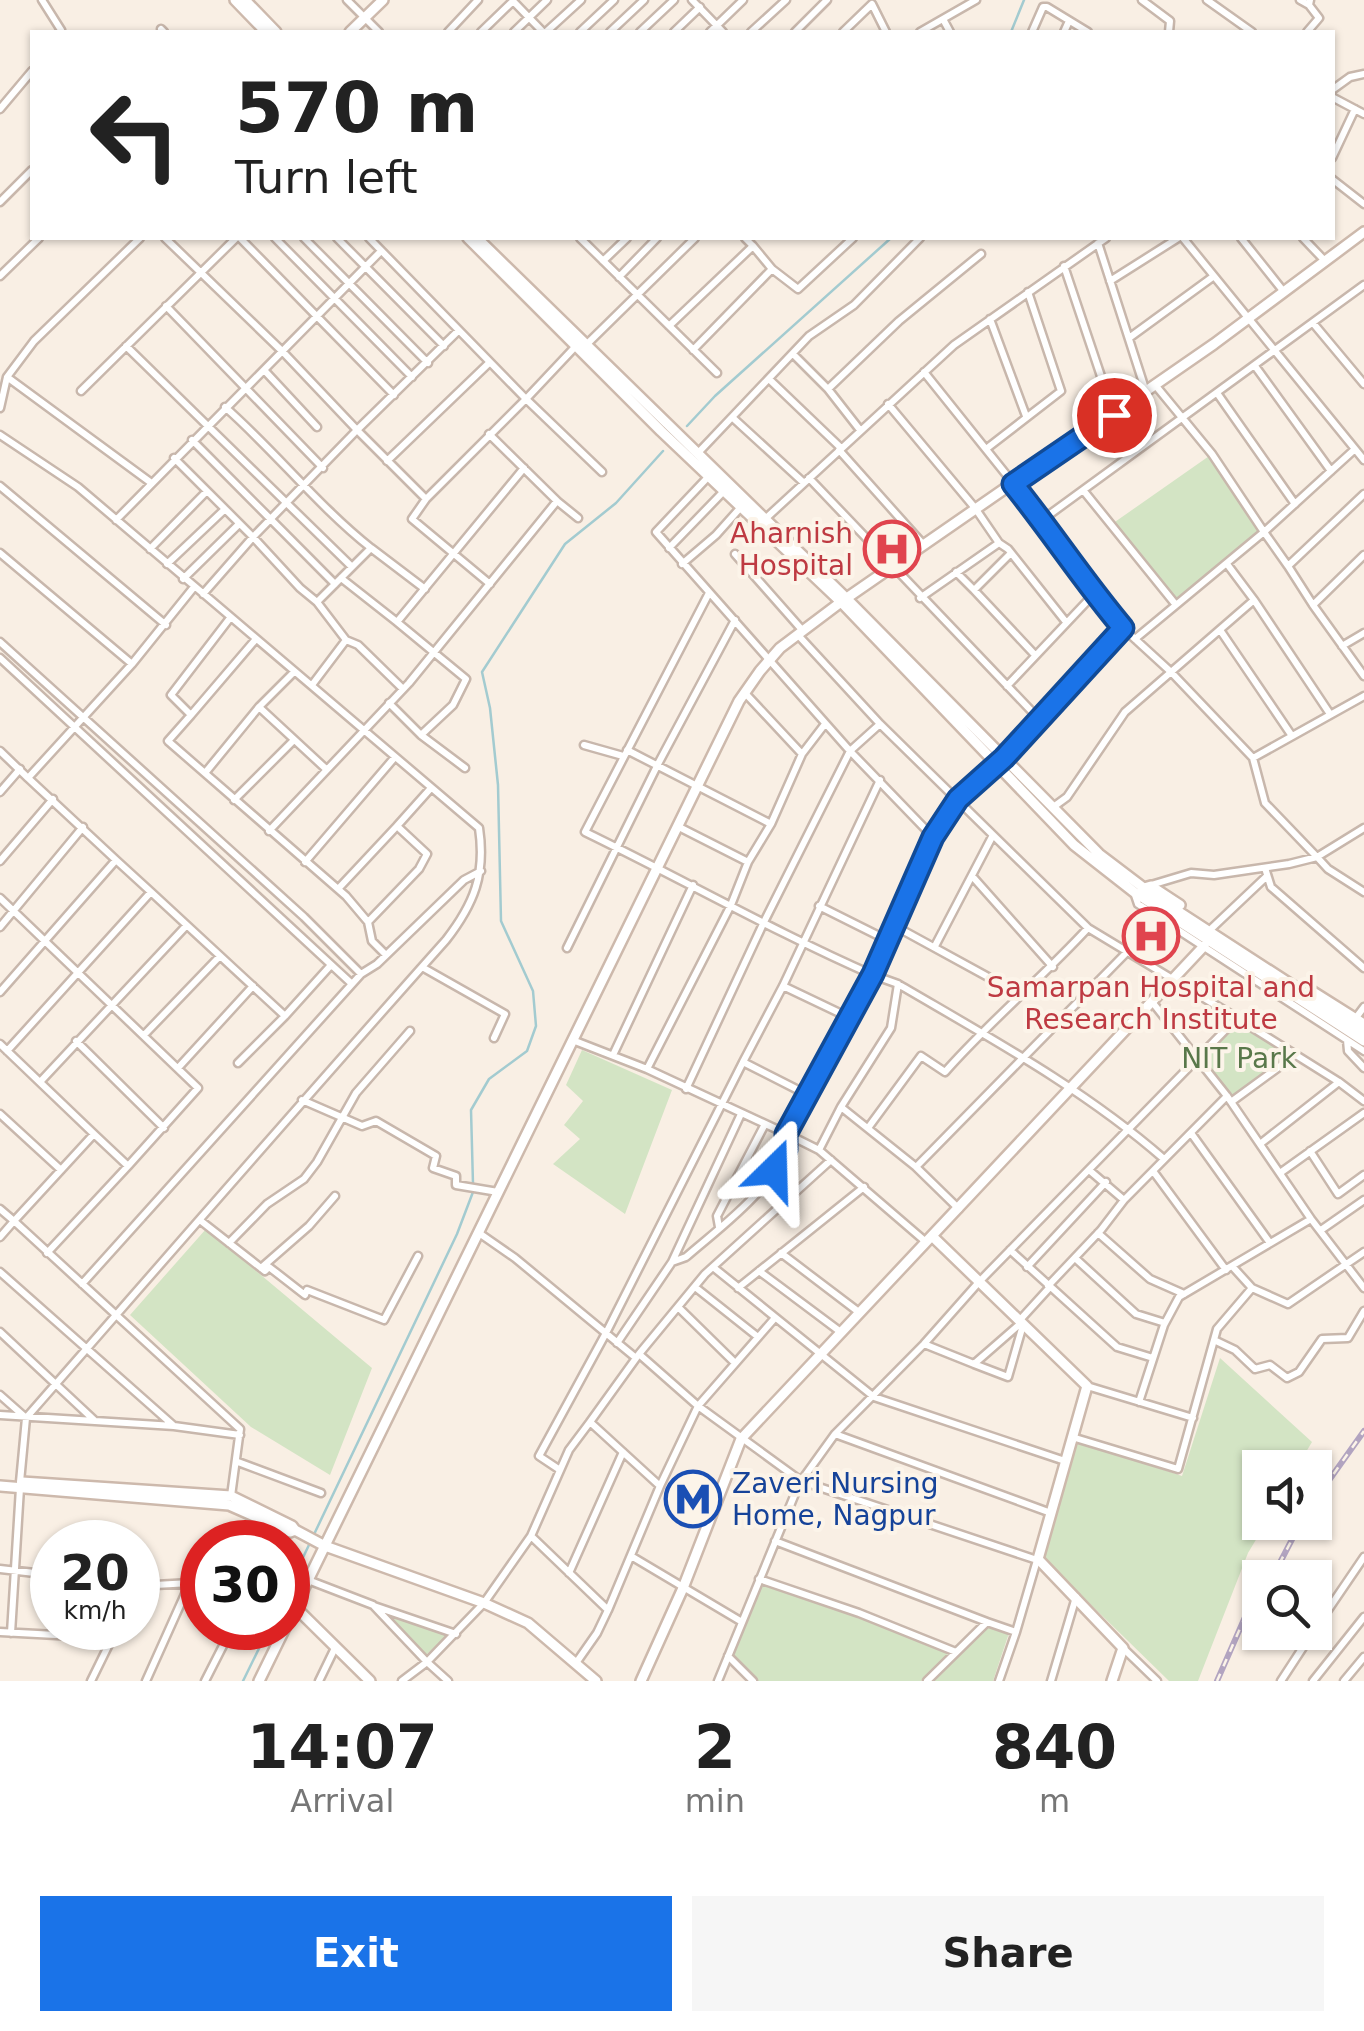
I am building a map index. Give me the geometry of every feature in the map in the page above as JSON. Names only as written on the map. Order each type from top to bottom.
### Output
[{"type":"street","points":[[42,0],[61,30]]},
{"type":"street","points":[[234,0],[264,30]]},
{"type":"street","points":[[244,0],[274,30]]},
{"type":"street","points":[[347,0],[377,30]]},
{"type":"street","points":[[352,30],[384,0]]},
{"type":"street","points":[[450,30],[478,0]]},
{"type":"street","points":[[482,30],[513,0],[543,30]]},
{"type":"street","points":[[516,30],[547,0]]},
{"type":"street","points":[[547,30],[581,0]]},
{"type":"street","points":[[582,30],[614,0]]},
{"type":"street","points":[[612,30],[644,0]]},
{"type":"street","points":[[642,30],[674,0]]},
{"type":"street","points":[[676,30],[697,3],[720,29],[743,0]]},
{"type":"street","points":[[753,30],[786,0]]},
{"type":"street","points":[[797,30],[827,0]]},
{"type":"street","points":[[924,30],[976,0]]},
{"type":"street","points":[[1142,0],[1170,21],[1169,30]]},
{"type":"street","points":[[1207,0],[1249,30]]},
{"type":"street","points":[[1300,0],[1310,3],[1319,18],[1309,30]]},
{"type":"street","points":[[845,30],[876,2],[885,30]]},
{"type":"street","points":[[1033,30],[1048,4],[1085,30]]},
{"type":"street","points":[[943,20],[949,30]]},
{"type":"street","points":[[1065,30],[1070,21]]},
{"type":"street","points":[[0,109],[30,73]]},
{"type":"street","points":[[1335,90],[1350,78],[1364,74]]},
{"type":"street","points":[[1335,95],[1364,114]]},
{"type":"street","points":[[1335,151],[1354,109]]},
{"type":"street","points":[[0,202],[30,172]]},
{"type":"street","points":[[1335,181],[1364,204]]},
{"type":"street","points":[[310,1576],[697,788],[745,693],[769,661],[890,566],[1156,386],[1364,232]]},
{"type":"street","points":[[0,276],[37,240]]},
{"type":"street","points":[[0,408],[7,377],[34,341],[138,240]]},
{"type":"street","points":[[168,240],[426,499]]},
{"type":"street","points":[[81,391],[236,240]]},
{"type":"street","points":[[240,240],[394,395]]},
{"type":"street","points":[[278,240],[412,377]]},
{"type":"street","points":[[306,240],[428,363]]},
{"type":"street","points":[[339,240],[444,346]]},
{"type":"street","points":[[370,240],[602,472]]},
{"type":"street","points":[[470,240],[709,476],[762,522]]},
{"type":"street","points":[[479,240],[580,348]]},
{"type":"street","points":[[582,240],[717,373]]},
{"type":"street","points":[[587,245],[592,240]]},
{"type":"street","points":[[603,261],[625,240]]},
{"type":"street","points":[[619,277],[655,240]]},
{"type":"street","points":[[490,584],[412,519],[426,499],[490,434],[693,240]]},
{"type":"street","points":[[747,240],[772,269],[798,290],[852,240]]},
{"type":"street","points":[[697,454],[810,336],[854,305],[918,240]]},
{"type":"street","points":[[762,522],[924,372],[990,319],[1103,240]]},
{"type":"street","points":[[1110,281],[1178,240]]},
{"type":"street","points":[[1183,240],[1364,460]]},
{"type":"street","points":[[1242,240],[1284,292]]},
{"type":"street","points":[[1305,240],[1325,261]]},
{"type":"street","points":[[1098,243],[1146,392]]},
{"type":"street","points":[[669,326],[753,246]]},
{"type":"street","points":[[116,520],[381,251]]},
{"type":"street","points":[[828,389],[898,321],[980,254]]},
{"type":"street","points":[[1064,266],[1114,415]]},
{"type":"street","points":[[693,350],[772,269]]},
{"type":"street","points":[[1129,338],[1214,276]]},
{"type":"street","points":[[1042,520],[1364,284]]},
{"type":"street","points":[[986,450],[1060,391],[1028,292]]},
{"type":"street","points":[[166,306],[323,468]]},
{"type":"street","points":[[990,319],[1027,417]]},
{"type":"street","points":[[1312,323],[1364,384]]},
{"type":"street","points":[[203,594],[252,537],[458,331]]},
{"type":"street","points":[[126,346],[352,567]]},
{"type":"street","points":[[793,354],[828,389],[860,430]]},
{"type":"street","points":[[387,460],[489,363]]},
{"type":"street","points":[[1254,366],[1331,471]]},
{"type":"street","points":[[264,370],[318,427]]},
{"type":"street","points":[[924,372],[1123,628],[1254,758],[1265,803],[1328,869],[1364,892]]},
{"type":"street","points":[[7,377],[150,482]]},
{"type":"street","points":[[770,380],[840,449],[922,544]]},
{"type":"street","points":[[1156,386],[1212,454],[1364,676]]},
{"type":"street","points":[[1217,393],[1295,504]]},
{"type":"street","points":[[888,404],[1066,622]]},
{"type":"street","points":[[225,408],[371,548],[425,589]]},
{"type":"street","points":[[733,418],[806,480],[1040,720]]},
{"type":"street","points":[[490,434],[578,518]]},
{"type":"street","points":[[0,435],[78,487],[479,828],[482,870],[467,912],[26,1418],[12,1571],[11,1633]]},
{"type":"street","points":[[673,437],[697,454],[843,600],[1049,811],[1074,845],[1364,1032]]},
{"type":"street","points":[[192,440],[338,581],[397,622],[466,680],[454,705],[422,735]]},
{"type":"street","points":[[1135,639],[1227,564],[1355,450]]},
{"type":"street","points":[[174,458],[318,602],[346,640],[358,645],[403,689]]},
{"type":"street","points":[[397,622],[524,468]]},
{"type":"street","points":[[709,476],[656,532],[850,752],[933,837]]},
{"type":"street","points":[[0,486],[166,625]]},
{"type":"street","points":[[669,548],[724,490]]},
{"type":"street","points":[[1083,490],[1176,606]]},
{"type":"street","points":[[150,549],[206,492]]},
{"type":"street","points":[[1288,566],[1364,494]]},
{"type":"street","points":[[269,832],[403,689],[557,501]]},
{"type":"street","points":[[682,564],[742,507]]},
{"type":"street","points":[[167,564],[224,510]]},
{"type":"street","points":[[184,579],[238,525]]},
{"type":"street","points":[[920,598],[999,543]]},
{"type":"street","points":[[318,602],[371,548]]},
{"type":"street","points":[[0,553],[132,664]]},
{"type":"street","points":[[974,590],[1011,553]]},
{"type":"street","points":[[734,554],[880,724],[1088,928],[1340,1082],[1364,1102]]},
{"type":"street","points":[[1313,605],[1364,555]]},
{"type":"street","points":[[1227,564],[1330,714]]},
{"type":"street","points":[[956,572],[1035,656]]},
{"type":"street","points":[[28,778],[166,625],[194,587]]},
{"type":"street","points":[[709,594],[585,832],[731,904],[801,944],[898,984],[1072,1089],[1130,1129],[1164,1159]]},
{"type":"street","points":[[1007,686],[1094,594]]},
{"type":"street","points":[[1049,811],[1067,796],[1125,712],[1254,600]]},
{"type":"street","points":[[191,715],[171,695],[230,618]]},
{"type":"street","points":[[567,948],[735,620]]},
{"type":"street","points":[[672,1262],[686,1257],[761,1189],[786,1150],[786,1134],[873,974],[933,837],[958,799],[1040,720],[1123,628]]},
{"type":"street","points":[[1220,630],[1292,736]]},
{"type":"street","points":[[1342,646],[1364,633]]},
{"type":"street","points":[[256,639],[168,742],[338,889],[368,922],[372,941],[386,955]]},
{"type":"street","points":[[312,685],[346,640]]},
{"type":"street","points":[[0,642],[290,904],[361,974]]},
{"type":"street","points":[[0,658],[352,984]]},
{"type":"street","points":[[205,773],[259,707],[294,672]]},
{"type":"street","points":[[745,693],[802,754]]},
{"type":"street","points":[[1254,758],[1364,696]]},
{"type":"street","points":[[389,703],[465,768]]},
{"type":"street","points":[[259,707],[326,769]]},
{"type":"street","points":[[647,1069],[731,904],[748,862],[771,824],[802,754],[825,724]]},
{"type":"street","points":[[686,1090],[763,924],[850,752],[880,724]]},
{"type":"street","points":[[234,800],[294,740]]},
{"type":"street","points":[[584,745],[658,764],[771,824]]},
{"type":"street","points":[[0,750],[285,1016]]},
{"type":"street","points":[[305,862],[396,756]]},
{"type":"street","points":[[126,776],[135,766]]},
{"type":"street","points":[[0,792],[20,769]]},
{"type":"street","points":[[560,1470],[539,1456],[606,1333],[719,1104],[784,986],[880,780]]},
{"type":"street","points":[[338,889],[431,788]]},
{"type":"street","points":[[0,861],[52,798]]},
{"type":"street","points":[[368,922],[419,868],[427,854],[397,826]]},
{"type":"street","points":[[679,826],[748,862]]},
{"type":"street","points":[[0,927],[83,827]]},
{"type":"street","points":[[1364,828],[1317,857],[1266,872],[1191,873],[1146,892],[1138,904],[1364,1050]]},
{"type":"street","points":[[935,946],[993,835]]},
{"type":"street","points":[[0,992],[116,860]]},
{"type":"street","points":[[82,1284],[361,974],[464,880],[482,870]]},
{"type":"street","points":[[1212,928],[1266,872]]},
{"type":"street","points":[[1266,872],[1271,888],[1364,968]]},
{"type":"street","points":[[972,876],[1053,967]]},
{"type":"street","points":[[613,1055],[694,885]]},
{"type":"street","points":[[128,1166],[3,1048],[151,892]]},
{"type":"street","points":[[1146,892],[1212,928],[1360,1021],[1364,1007]]},
{"type":"street","points":[[1146,892],[1364,1041]]},
{"type":"street","points":[[0,898],[198,1088],[47,1253]]},
{"type":"street","points":[[819,906],[887,940]]},
{"type":"street","points":[[893,925],[1021,995]]},
{"type":"street","points":[[40,1082],[186,926]]},
{"type":"street","points":[[868,1128],[922,1056],[945,1072],[980,1032],[1053,967],[1088,928]]},
{"type":"street","points":[[641,1681],[683,1588],[741,1439],[1204,946]]},
{"type":"street","points":[[916,1167],[1126,952]]},
{"type":"street","points":[[144,1035],[220,956]]},
{"type":"street","points":[[238,1062],[331,965]]},
{"type":"street","points":[[422,966],[505,1014],[494,1038]]},
{"type":"street","points":[[819,1150],[891,1028],[898,984]]},
{"type":"street","points":[[178,1068],[252,986]]},
{"type":"street","points":[[784,986],[850,1018]]},
{"type":"street","points":[[1153,1003],[1199,1058],[1364,1288]]},
{"type":"street","points":[[718,1681],[801,1481],[835,1434],[1237,1018]]},
{"type":"street","points":[[229,1243],[268,1204],[304,1179],[356,1092],[410,1031]]},
{"type":"street","points":[[1346,1039],[1348,1051],[1364,1068]]},
{"type":"street","points":[[575,1040],[647,1069],[819,1150],[979,1282],[1087,1386],[1193,1418]]},
{"type":"street","points":[[76,1041],[164,1128]]},
{"type":"street","points":[[974,1364],[1021,1323],[1124,1200],[1191,1133],[1229,1099],[1294,1056]]},
{"type":"street","points":[[743,1062],[808,1095]]},
{"type":"street","points":[[1260,1144],[1340,1082]]},
{"type":"street","points":[[302,1100],[362,1126],[376,1121],[436,1156],[433,1168],[456,1176],[456,1185],[498,1192]]},
{"type":"street","points":[[841,1107],[916,1167],[960,1210]]},
{"type":"street","points":[[1280,1173],[1364,1113]]},
{"type":"street","points":[[0,1114],[60,1170]]},
{"type":"street","points":[[616,1342],[672,1262],[742,1114]]},
{"type":"street","points":[[720,1228],[717,1216],[765,1124]]},
{"type":"street","points":[[1191,1133],[1270,1243]]},
{"type":"street","points":[[0,1237],[94,1134]]},
{"type":"street","points":[[1310,1152],[1338,1194],[1364,1174]]},
{"type":"street","points":[[402,1681],[428,1662],[484,1603],[531,1536],[569,1450],[694,1286],[831,1160]]},
{"type":"street","points":[[1088,1170],[1124,1200]]},
{"type":"street","points":[[1153,1171],[1229,1268],[1252,1288],[1288,1304],[1364,1252]]},
{"type":"street","points":[[1027,1266],[1106,1182]]},
{"type":"street","points":[[738,1288],[864,1187]]},
{"type":"street","points":[[261,1268],[336,1196]]},
{"type":"street","points":[[1321,1230],[1364,1200]]},
{"type":"street","points":[[0,1209],[240,1429],[230,1500]]},
{"type":"street","points":[[1138,1402],[1165,1323],[1179,1297],[1312,1219]]},
{"type":"street","points":[[201,1221],[261,1268],[269,1268],[305,1295],[307,1290],[384,1320],[418,1256]]},
{"type":"street","points":[[479,1233],[516,1258],[698,1406],[801,1481],[1038,1559],[1157,1681]]},
{"type":"street","points":[[1098,1234],[1150,1278],[1184,1294]]},
{"type":"street","points":[[1010,1250],[1117,1347],[1153,1358]]},
{"type":"street","points":[[781,1253],[861,1313]]},
{"type":"street","points":[[1074,1258],[1136,1314],[1165,1323]]},
{"type":"street","points":[[713,1267],[874,1397],[1065,1461]]},
{"type":"street","points":[[759,1270],[842,1333]]},
{"type":"street","points":[[0,1272],[174,1426]]},
{"type":"street","points":[[694,1286],[758,1337]]},
{"type":"street","points":[[1072,1437],[1178,1469],[1217,1329],[1252,1288]]},
{"type":"street","points":[[678,1307],[734,1362]]},
{"type":"street","points":[[1214,1340],[1234,1350],[1255,1369],[1270,1365],[1287,1378],[1299,1372],[1322,1339],[1348,1338],[1364,1311]]},
{"type":"street","points":[[576,1663],[591,1644],[608,1610],[698,1406],[774,1319]]},
{"type":"street","points":[[924,1344],[1008,1377],[1021,1323]]},
{"type":"street","points":[[0,1332],[95,1422]]},
{"type":"street","points":[[1000,1681],[1087,1386]]},
{"type":"street","points":[[0,1394],[26,1418]]},
{"type":"street","points":[[0,1415],[240,1434]]},
{"type":"street","points":[[590,1422],[660,1486]]},
{"type":"street","points":[[835,1434],[1051,1513]]},
{"type":"street","points":[[569,1573],[623,1452]]},
{"type":"street","points":[[238,1462],[321,1493]]},
{"type":"street","points":[[0,1484],[230,1500],[292,1526],[325,1546],[484,1603],[528,1623],[596,1681]]},
{"type":"street","points":[[531,1536],[608,1610]]},
{"type":"street","points":[[775,1542],[1016,1632]]},
{"type":"street","points":[[630,1556],[742,1622]]},
{"type":"street","points":[[1332,1604],[1364,1556]]},
{"type":"street","points":[[0,1570],[30,1573]]},
{"type":"street","points":[[759,1580],[859,1613],[956,1652]]},
{"type":"street","points":[[310,1581],[456,1634]]},
{"type":"street","points":[[1050,1681],[1076,1597]]},
{"type":"street","points":[[146,1681],[180,1606]]},
{"type":"street","points":[[373,1606],[448,1681]]},
{"type":"street","points":[[1313,1681],[1364,1618]]},
{"type":"street","points":[[310,1622],[370,1681]]},
{"type":"street","points":[[928,1681],[987,1622]]},
{"type":"street","points":[[0,1632],[30,1634]]},
{"type":"street","points":[[319,1681],[336,1647]]},
{"type":"street","points":[[1112,1681],[1123,1648]]},
{"type":"street","points":[[91,1681],[106,1650]]},
{"type":"street","points":[[206,1681],[221,1650]]},
{"type":"street","points":[[259,1681],[274,1650]]},
{"type":"street","points":[[1282,1681],[1302,1650]]},
{"type":"street","points":[[728,1656],[753,1681]]},
{"type":"street","points":[[1344,1681],[1364,1657]]},
{"type":"green space","points":[[1212,454],[1264,532],[1176,605],[1112,524]]},
{"type":"green space","name":"NIT Park","points":[[1237,1018],[1294,1056],[1231,1102],[1199,1058]]},
{"type":"green space","points":[[582,1050],[672,1090],[625,1214],[553,1164],[580,1139],[564,1125],[583,1101],[566,1085]]},
{"type":"green space","points":[[206,1229],[372,1368],[330,1475],[251,1427],[130,1315]]},
{"type":"green space","points":[[1220,1358],[1312,1442],[1307,1450],[1242,1450],[1242,1540],[1256,1540],[1242,1560],[1198,1681],[1169,1681],[1040,1555],[1075,1440],[1182,1476]]},
{"type":"green space","points":[[759,1581],[950,1652],[921,1681],[755,1681],[729,1656]]},
{"type":"green space","points":[[385,1614],[448,1635],[426,1655]]},
{"type":"green space","points":[[980,1623],[1010,1630],[993,1681],[926,1681]]},
{"type":"waterway","points":[[1012,30],[1024,0]]},
{"type":"waterway","points":[[687,426],[715,396],[889,240]]},
{"type":"waterway","points":[[473,1184],[471,1110],[489,1079],[527,1051],[536,1026],[533,991],[501,921],[498,785],[482,672],[565,544],[616,503],[663,451]]},
{"type":"waterway","points":[[310,1543],[457,1234],[473,1192]]},
{"type":"waterway","points":[[243,1681],[258,1650]]},
{"type":"railway","points":[[1332,1476],[1364,1431]]},
{"type":"railway","points":[[1281,1560],[1292,1540]]},
{"type":"railway","points":[[1217,1681],[1242,1624]]},
{"type":"place","name":"Aharnish Hospital","points":[[892,549]]},
{"type":"place","name":"Samarpan Hospital and Research Institute","points":[[1151,936]]},
{"type":"place","name":"Zaveri Nursing Home, Nagpur","points":[[693,1499]]},
{"type":"route","points":[[774,1170],[786,1150],[786,1134],[873,974],[933,837],[958,799],[1004,758],[1123,628],[1013,484],[1114,415]]}]
